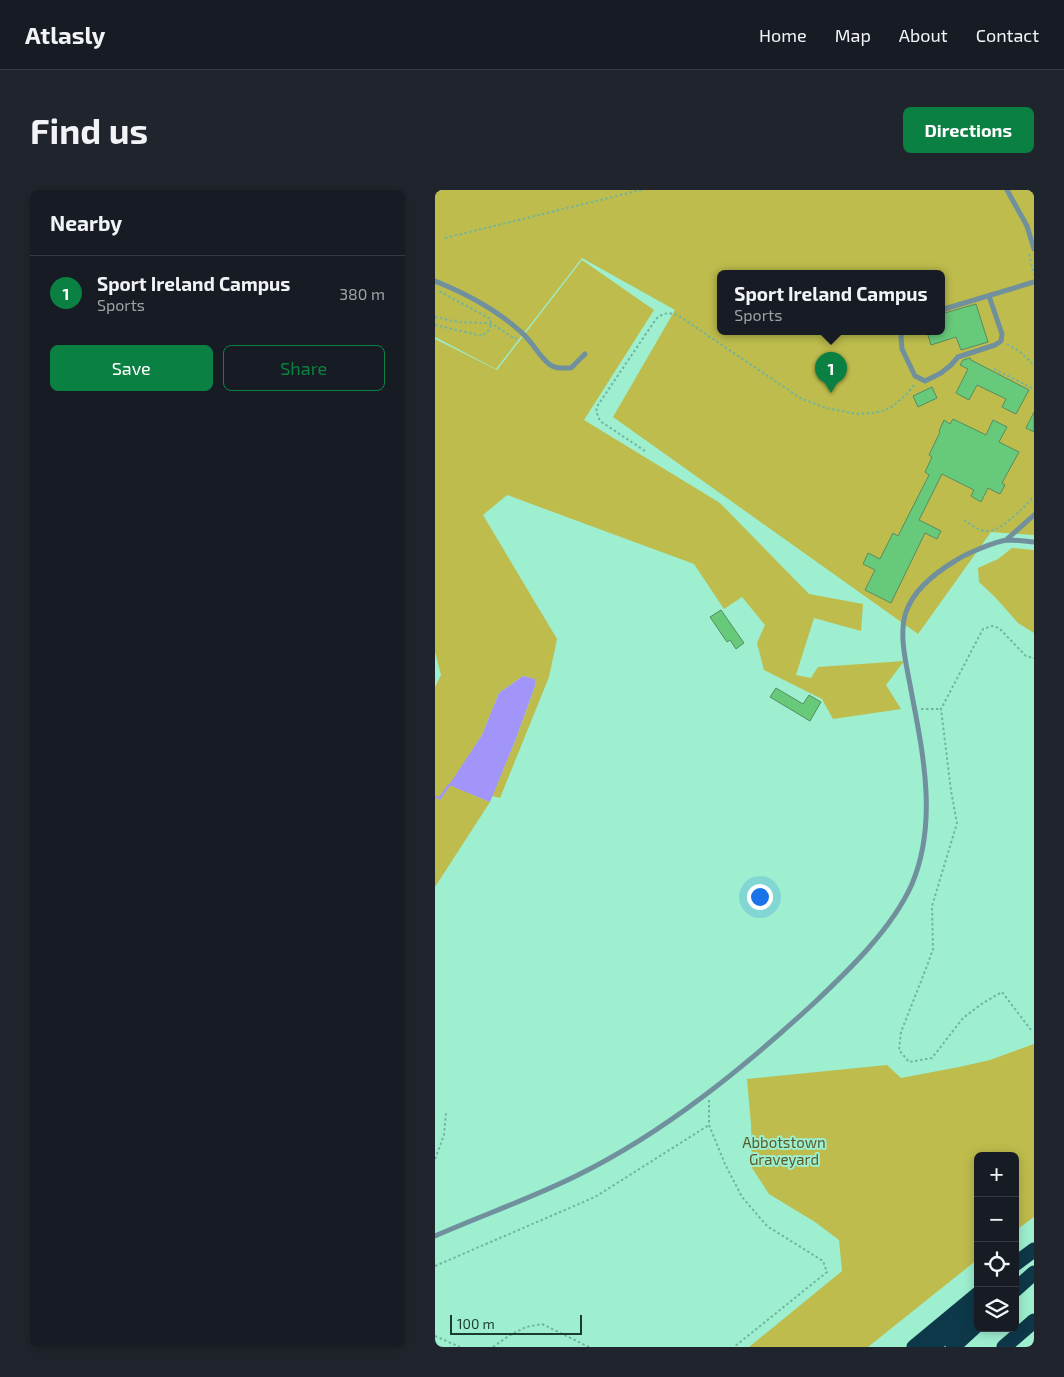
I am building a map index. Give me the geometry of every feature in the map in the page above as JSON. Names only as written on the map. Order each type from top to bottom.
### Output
[{"type":"highway","points":[[1019,1261],[1034,1250]]},
{"type":"highway","points":[[1019,1275],[1034,1264]]},
{"type":"highway","points":[[1018,1287],[1034,1273]]},
{"type":"highway","points":[[913,1347],[974,1297]]},
{"type":"highway","points":[[1019,1323],[1034,1311]]},
{"type":"highway","points":[[931,1347],[974,1312]]},
{"type":"highway","points":[[1004,1347],[1034,1321]]},
{"type":"highway","points":[[953,1347],[974,1328]]},
{"type":"highway","points":[[991,1347],[1008,1332]]},
{"type":"lane","points":[[1007,190],[1027,226],[1034,249]]},
{"type":"lane","points":[[435,281],[469,297],[496,313],[522,332],[549,365],[557,368],[571,368],[585,354]]},
{"type":"lane","points":[[945,309],[1034,282]]},
{"type":"lane","points":[[902,335],[902,349],[915,376],[925,381],[941,373],[958,357],[995,345],[1001,341],[1002,334],[989,296]]},
{"type":"lane","points":[[435,1236],[488,1215],[579,1174],[660,1127],[751,1058],[844,975],[871,946],[896,912],[911,886],[925,838],[927,806],[922,760],[905,658],[903,631],[906,612],[918,591],[936,573],[965,555],[1006,540],[1034,515]]},
{"type":"lane","points":[[1006,540],[1034,542]]},
{"type":"path","points":[[445,238],[641,190]]},
{"type":"path","points":[[1027,248],[1034,275]]},
{"type":"path","points":[[435,289],[491,319],[491,329],[482,336],[435,325]]},
{"type":"path","points":[[645,451],[600,421],[596,411],[598,405],[656,319],[666,313],[679,316],[802,399],[827,408],[857,414],[883,410],[893,406],[908,393],[913,388],[918,377]]},
{"type":"path","points":[[435,317],[458,322],[488,323],[516,339],[527,338]]},
{"type":"path","points":[[1001,341],[1019,351],[1034,365]]},
{"type":"path","points":[[993,369],[1034,389]]},
{"type":"path","points":[[963,520],[980,530],[994,530],[1034,496]]},
{"type":"path","points":[[1031,1030],[1002,992],[963,1018],[932,1058],[909,1062],[899,1050],[901,1032],[933,949],[932,906],[957,823],[941,709],[983,629],[992,626],[999,628],[1026,656],[1034,658]]},
{"type":"path","points":[[915,710],[941,709]]},
{"type":"path","points":[[709,1091],[709,1125],[725,1164],[742,1197],[767,1226],[823,1261],[827,1272],[734,1347]]},
{"type":"path","points":[[435,1159],[444,1135],[446,1113]]},
{"type":"path","points":[[435,1266],[595,1197],[709,1125]]},
{"type":"path","points":[[493,1347],[526,1327],[542,1324],[589,1347]]},
{"type":"path","points":[[435,1336],[460,1347]]},
{"type":"green space","points":[[435,190],[1034,190],[1034,535],[991,532],[918,634],[613,417],[675,310],[582,258],[496,369],[435,337]]},
{"type":"green space","points":[[582,260],[654,310],[584,420],[720,503],[809,594],[863,604],[861,631],[814,618],[796,675],[811,678],[818,667],[904,661],[886,685],[901,709],[833,719],[822,699],[764,670],[757,643],[765,625],[742,597],[724,609],[694,564],[507,495],[483,515],[557,639],[549,677],[500,798],[492,796],[535,686],[534,679],[523,676],[499,693],[482,735],[450,785],[490,802],[435,887],[435,687],[441,675],[435,652],[435,339],[497,370]]},
{"type":"green space","points":[[1012,548],[1034,550],[1034,633],[1018,623],[979,582],[978,568],[998,559]]},
{"type":"green space","name":"Abbotstown Graveyard","points":[[1034,1044],[1034,1217],[1019,1228],[1019,1152],[974,1152],[974,1262],[868,1347],[749,1347],[842,1271],[839,1240],[815,1222],[769,1194],[752,1168],[747,1079],[887,1065],[901,1078],[990,1060]]},
{"type":"shaded area","points":[[523,676],[535,679],[535,686],[490,802],[449,785],[482,735],[499,693]]},
{"type":"building","points":[[976,304],[988,342],[961,350],[956,337],[931,345],[928,335],[945,335],[945,313]]},
{"type":"building","points":[[970,358],[1029,390],[1016,414],[1002,407],[1006,399],[977,385],[969,400],[956,393],[968,369],[960,365],[963,360]]},
{"type":"building","points":[[932,387],[937,398],[918,407],[913,396]]},
{"type":"building","points":[[1034,412],[1034,432],[1026,428]]},
{"type":"building","points":[[953,419],[986,435],[993,420],[1007,427],[999,442],[1019,452],[1002,483],[1005,485],[1000,494],[988,488],[981,502],[971,496],[974,490],[942,474],[919,520],[941,531],[937,539],[925,533],[891,603],[865,590],[875,570],[863,564],[868,553],[880,559],[893,533],[898,536],[929,475],[925,472],[932,457],[929,455],[944,420],[950,424]]},
{"type":"building","points":[[721,610],[744,643],[736,649],[730,640],[727,642],[710,617]]},
{"type":"building","points":[[776,688],[803,704],[809,695],[821,702],[810,721],[770,697]]},
{"type":"waterway","points":[[435,797],[440,798],[449,785]]},
{"type":"place","name":"Sport Ireland Campus","points":[[831,393]]}]
